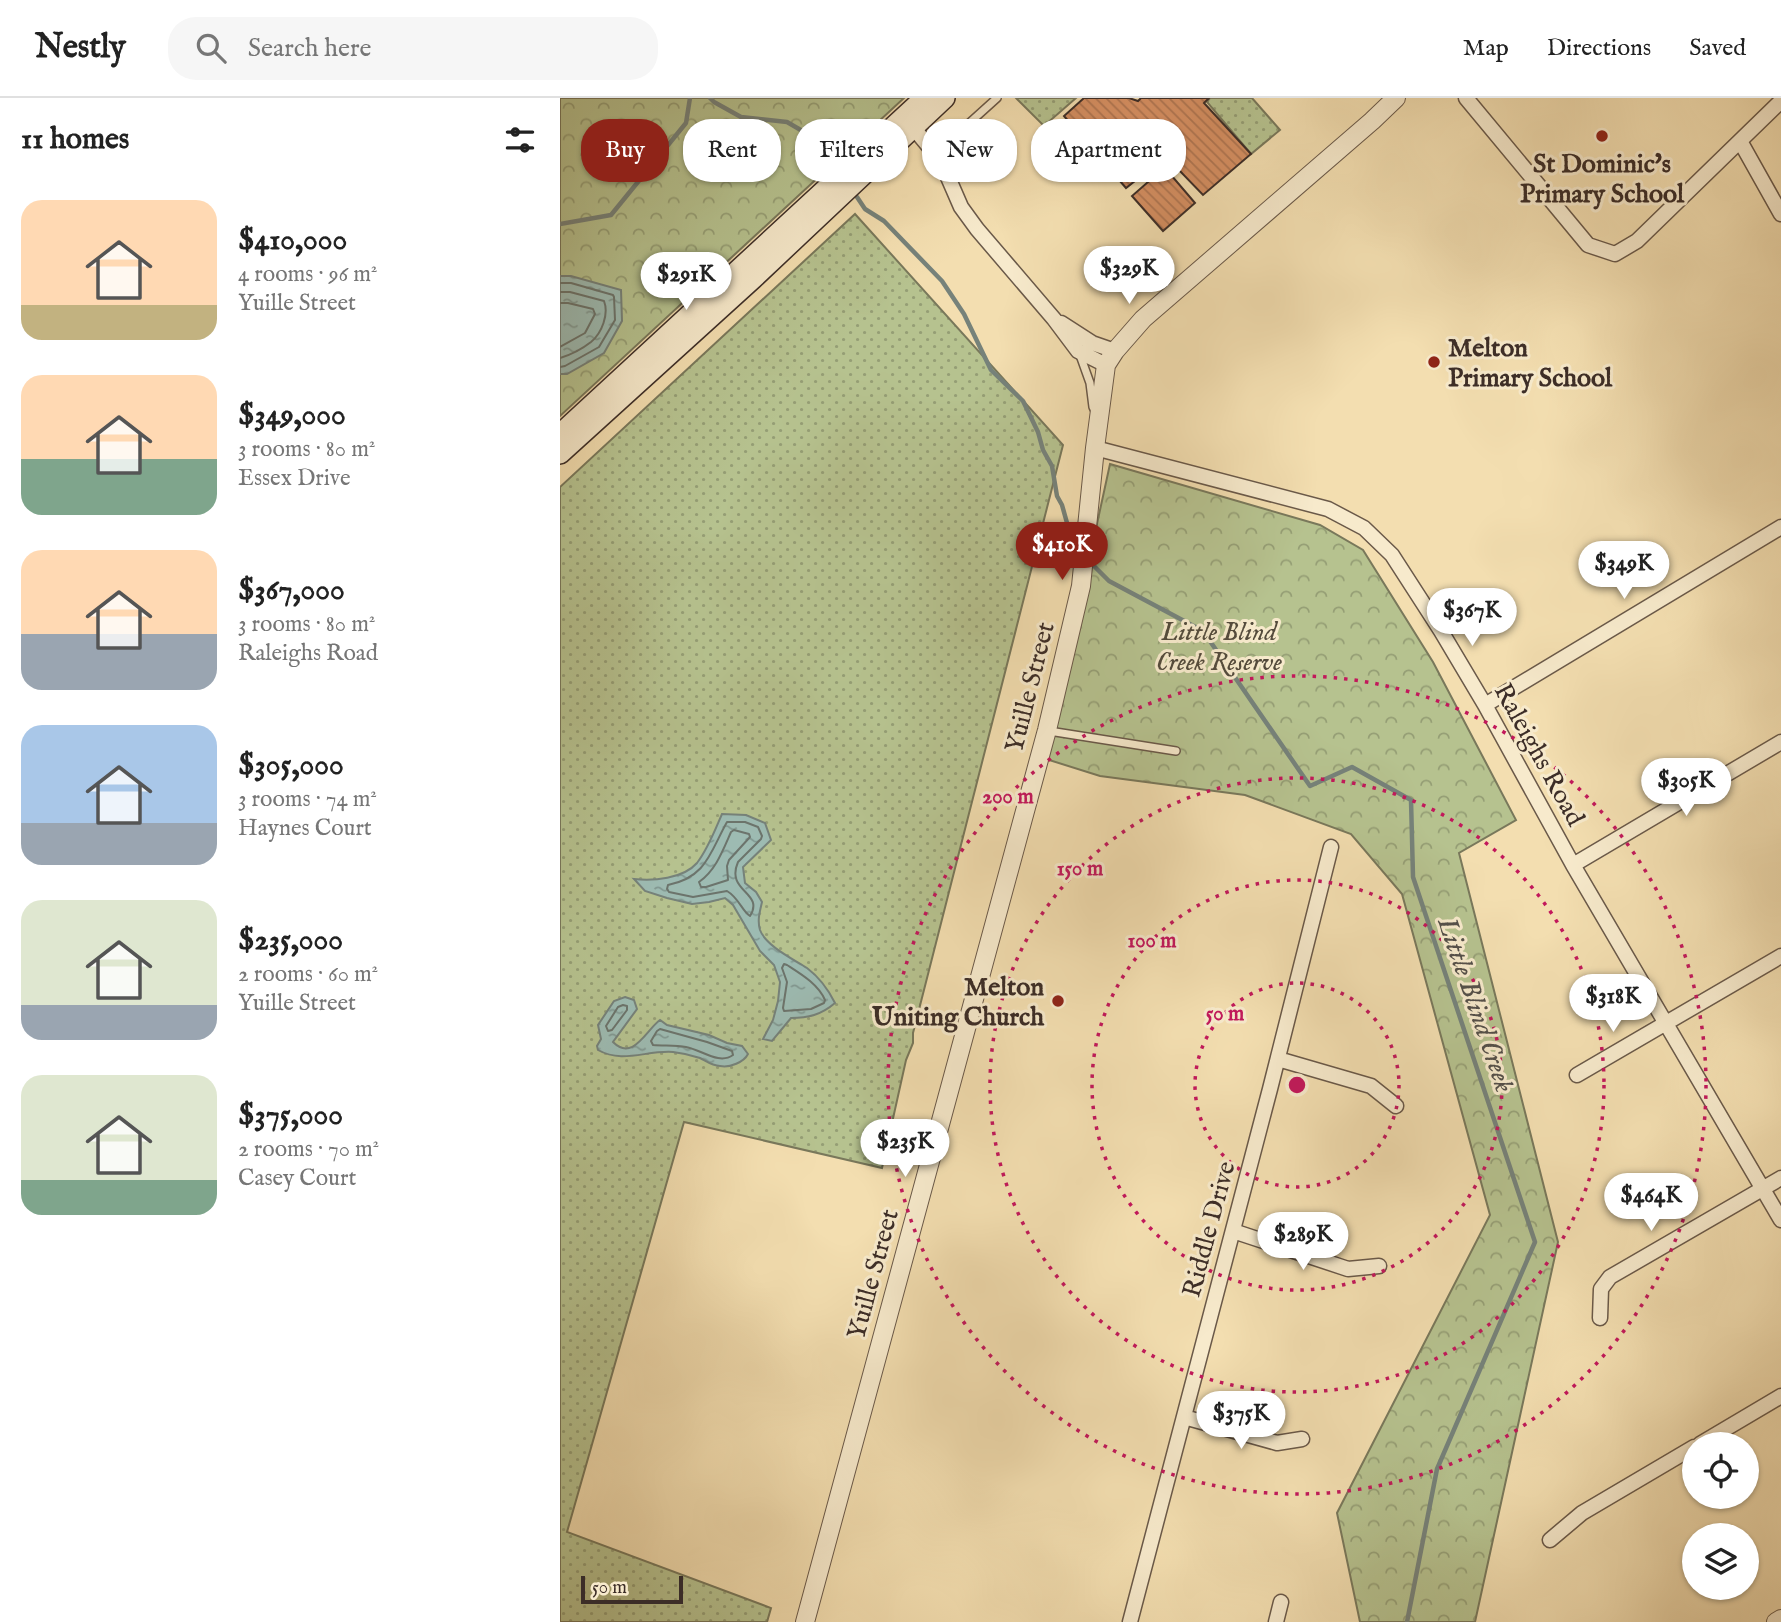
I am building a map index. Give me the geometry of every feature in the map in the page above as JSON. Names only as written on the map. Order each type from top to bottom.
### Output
[{"type":"main road","points":[[560,454],[753,279],[909,122],[924,98]]},
{"type":"main road","points":[[560,434],[909,122],[945,98]]},
{"type":"street","points":[[1111,358],[1143,319],[1396,98]]},
{"type":"street","points":[[1466,98],[1588,245],[1615,254],[1637,241],[1781,101]]},
{"type":"street","points":[[909,122],[922,138]]},
{"type":"street","points":[[1740,141],[1781,214]]},
{"type":"street","points":[[951,182],[961,207],[1054,318],[1078,351],[1111,358]]},
{"type":"street","points":[[1054,318],[1111,358]]},
{"type":"street","name":"Yuille Street","points":[[805,1622],[1047,730],[1080,586],[1099,417],[1111,358]]},
{"type":"street","name":"Raleighs Road","points":[[1095,448],[1328,509],[1364,528],[1392,555],[1485,705],[1573,865],[1781,1220]]},
{"type":"street","points":[[1485,705],[1781,527]]},
{"type":"street","points":[[1573,865],[1781,742]]},
{"type":"street","name":"Riddle Drive","points":[[1130,1622],[1331,847]]},
{"type":"street","points":[[1577,1075],[1781,956]]},
{"type":"street","points":[[1278,1059],[1371,1087],[1396,1106]]},
{"type":"street","points":[[1600,1318],[1601,1289],[1610,1277],[1781,1178]]},
{"type":"street","points":[[1233,1231],[1348,1269],[1379,1266]]},
{"type":"street","points":[[1720,1432],[1781,1396]]},
{"type":"street","points":[[1184,1417],[1277,1443],[1302,1439]]},
{"type":"street","points":[[1550,1540],[1582,1513],[1682,1454]]},
{"type":"street","points":[[1276,1622],[1281,1602]]},
{"type":"street","points":[[1776,1622],[1781,1619]]},
{"type":"lane","points":[[974,119],[997,98]]},
{"type":"lane","points":[[1078,351],[1090,383],[1093,407],[1099,417]]},
{"type":"lane","points":[[1047,730],[1176,751]]},
{"type":"green space","points":[[560,98],[904,98],[881,119],[795,119],[795,182],[813,182],[560,416]]},
{"type":"green space","points":[[1016,98],[1076,98],[1052,119],[1037,119]]},
{"type":"green space","points":[[1210,98],[1252,98],[1280,130],[1251,154],[1207,102]]},
{"type":"green space","points":[[855,214],[1063,445],[913,1033],[913,1043],[906,1060],[882,1168],[684,1122],[567,1532],[771,1608],[767,1622],[560,1622],[560,487]]},
{"type":"green space","name":"Little Blind Creek Reserve","points":[[1110,464],[1320,525],[1363,550],[1433,662],[1516,820],[1459,853],[1558,1242],[1475,1622],[1360,1622],[1337,1513],[1490,1215],[1402,894],[1351,834],[1245,795],[1100,776],[1046,759]]},
{"type":"water","points":[[560,276],[571,276],[621,290],[622,321],[604,353],[567,374],[560,374]]},
{"type":"water","points":[[722,814],[746,815],[765,823],[771,840],[743,867],[745,883],[756,892],[762,902],[760,930],[774,947],[816,976],[835,1003],[814,1015],[791,1018],[772,1041],[763,1039],[773,1020],[780,982],[774,965],[760,951],[733,905],[725,898],[692,904],[667,898],[645,891],[634,879],[667,878],[691,868],[705,852]]},
{"type":"water","points":[[625,997],[634,1000],[637,1009],[613,1042],[620,1047],[627,1048],[639,1042],[660,1020],[667,1025],[742,1046],[748,1054],[740,1062],[724,1066],[676,1052],[616,1056],[598,1050],[601,1039],[598,1025],[614,1001]]},
{"type":"building","points":[[1084,98],[1129,98],[1138,101],[1141,98],[1209,98],[1204,103],[1251,154],[1203,195],[1186,177],[1186,119],[1067,119],[1064,116]]},
{"type":"building","points":[[1121,182],[1134,182],[1126,188]]},
{"type":"building","points":[[1148,182],[1177,182],[1195,203],[1163,231],[1132,196]]},
{"type":"waterway","points":[[560,224],[611,215],[686,123],[690,98]]},
{"type":"waterway","name":"Little Blind Creek","points":[[710,98],[741,117],[787,122],[795,127]]},
{"type":"waterway","name":"Little Blind Creek","points":[[857,197],[865,209],[884,221],[942,281],[964,314],[991,370],[1023,401],[1052,466],[1057,496],[1074,548]]},
{"type":"waterway","name":"Little Blind Creek","points":[[1095,567],[1109,581],[1203,631],[1310,786],[1352,767],[1411,800],[1413,877],[1535,1242],[1437,1469],[1407,1622]]},
{"type":"place","name":"St Dominic's Primary School","points":[[1602,136]]},
{"type":"place","name":"Melton Primary School","points":[[1434,362]]},
{"type":"place","name":"Melton Uniting Church","points":[[1058,1001]]}]
